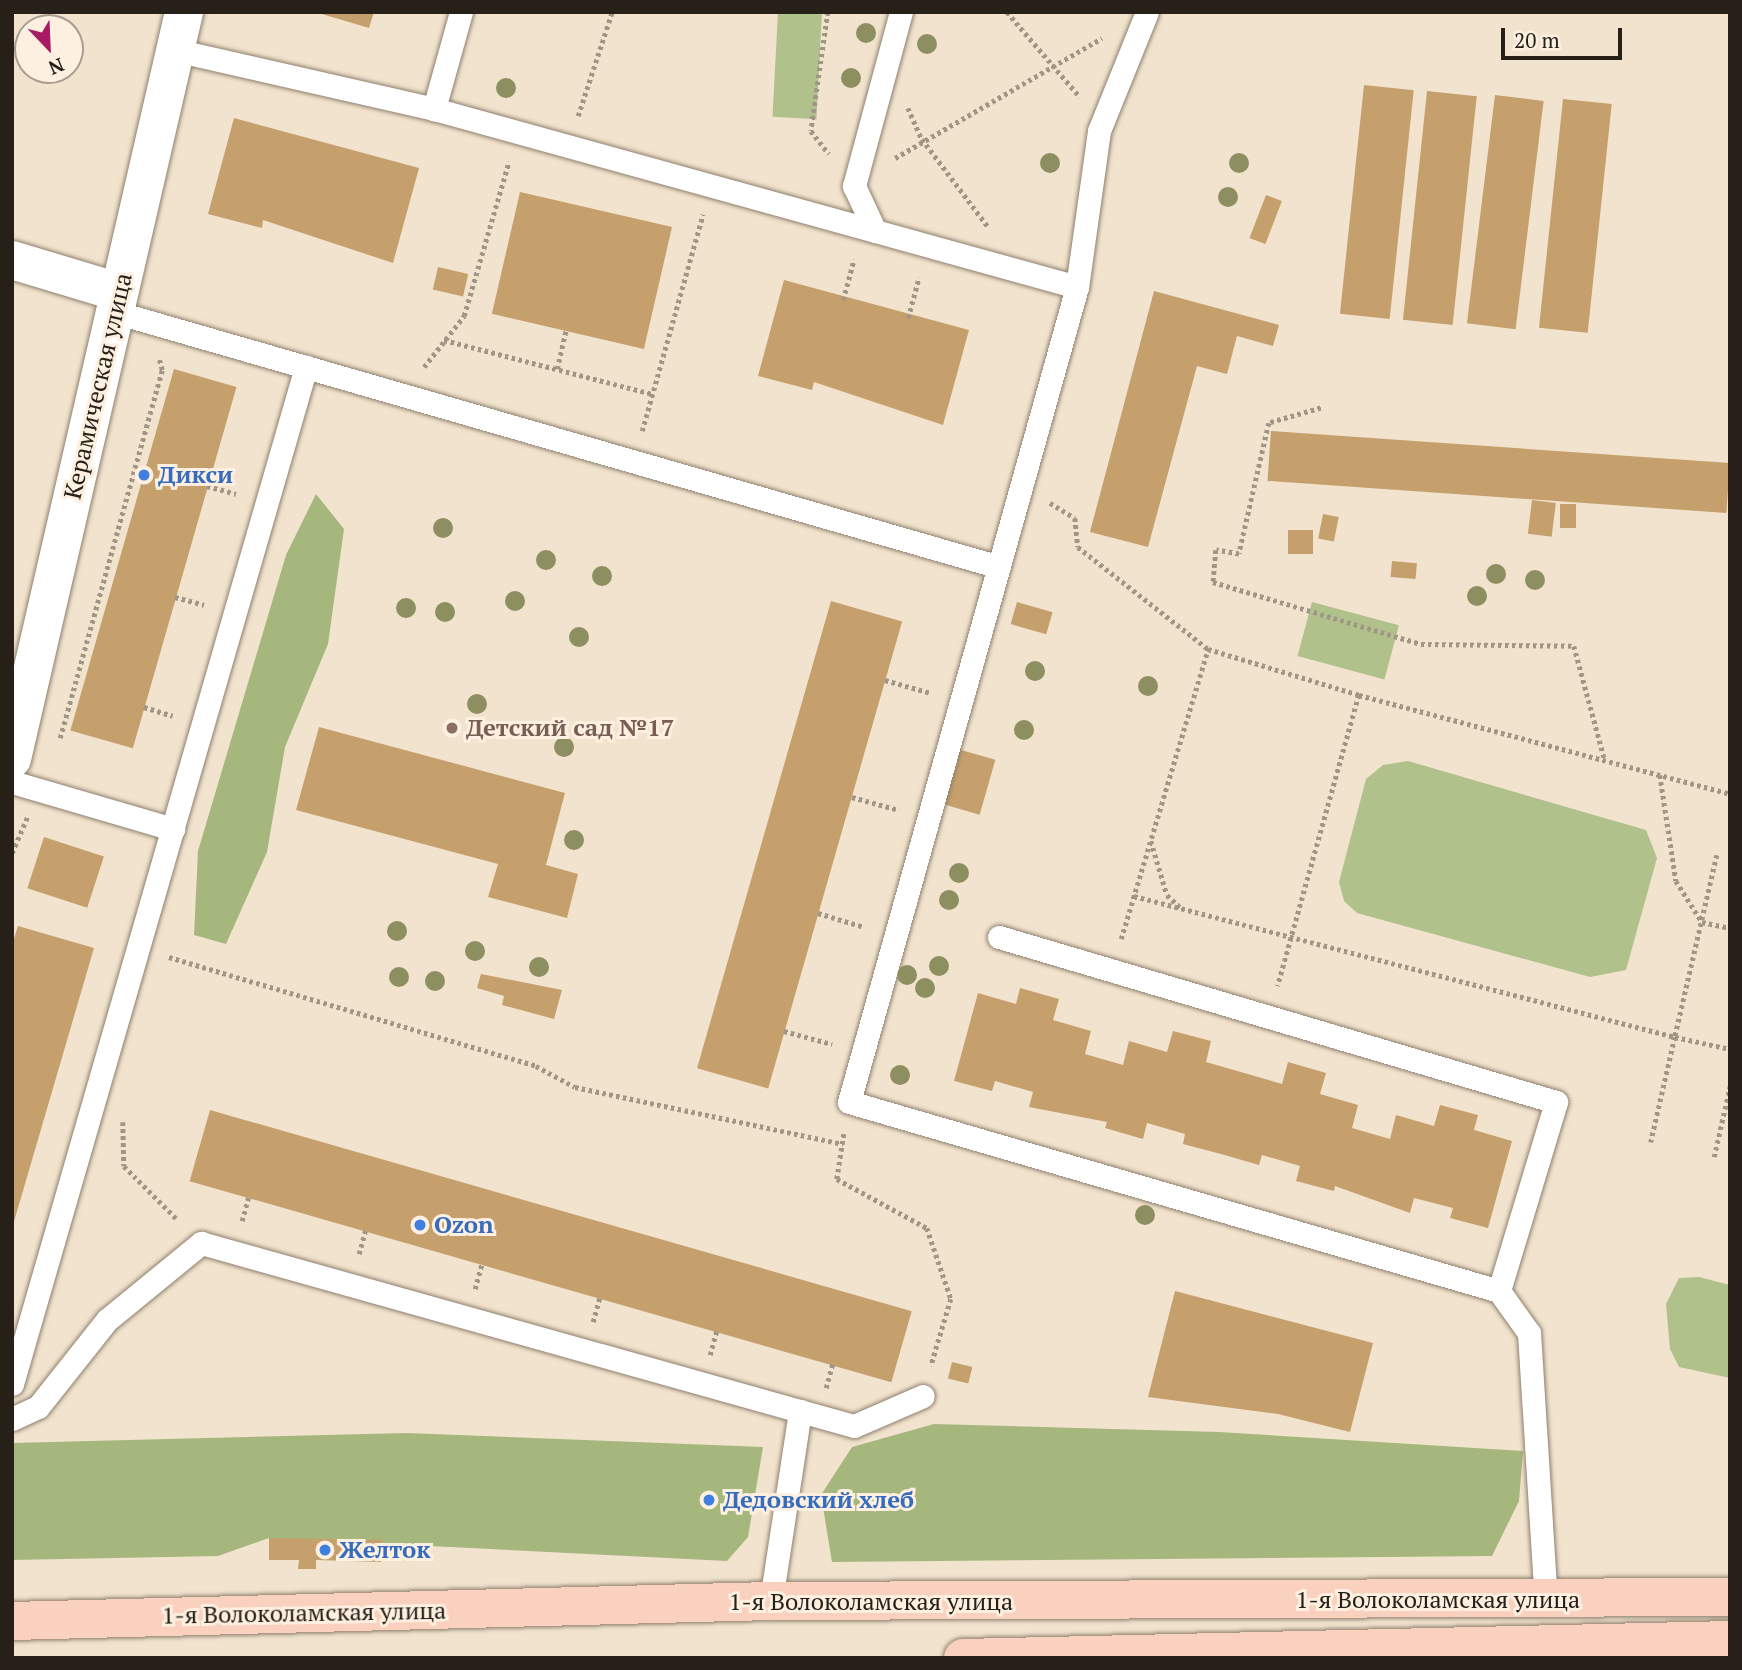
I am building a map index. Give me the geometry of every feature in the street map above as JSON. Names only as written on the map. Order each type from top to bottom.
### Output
[{"type":"main road","name":"1-я Волоколамская улица","points":[[12,1621],[771,1601],[1546,1600],[1730,1597]]},
{"type":"main road","name":"1-я Волоколамская улица","points":[[963,1658],[1730,1640]]},
{"type":"street","name":"Керамическая улица","points":[[12,759],[184,12]]},
{"type":"street","points":[[12,260],[117,302]]},
{"type":"lane","points":[[434,109],[461,12]]},
{"type":"lane","points":[[869,229],[854,186],[901,12]]},
{"type":"lane","points":[[1147,12],[1099,131],[1077,287],[996,566],[849,1102],[1499,1291],[1529,1333],[1546,1600]]},
{"type":"lane","points":[[175,50],[434,109],[1077,287]]},
{"type":"lane","points":[[117,302],[400,398],[635,459],[996,566]]},
{"type":"lane","points":[[12,1384],[306,367]]},
{"type":"lane","points":[[12,782],[173,829]]},
{"type":"lane","points":[[999,937],[1556,1102],[1499,1291]]},
{"type":"lane","points":[[12,1419],[38,1407],[107,1320],[201,1243],[854,1426],[923,1396]]},
{"type":"lane","points":[[771,1601],[800,1410]]},
{"type":"path","points":[[569,147],[612,12]]},
{"type":"path","points":[[828,12],[811,131],[854,186],[922,139],[1111,33]]},
{"type":"path","points":[[1007,12],[1090,107],[1099,131]]},
{"type":"path","points":[[887,65],[922,139],[980,222],[1002,236]]},
{"type":"path","points":[[400,398],[464,316],[517,132]]},
{"type":"path","points":[[635,459],[710,186]]},
{"type":"path","points":[[843,300],[869,229]]},
{"type":"path","points":[[908,318],[927,246]]},
{"type":"path","points":[[557,369],[566,331]]},
{"type":"path","points":[[444,341],[653,394]]},
{"type":"path","points":[[1321,408],[1269,424],[1239,554],[1216,550],[1213,582],[1405,634],[1421,644],[1574,646],[1605,761]]},
{"type":"path","points":[[1019,485],[1075,518],[1078,547],[1208,649],[1359,695],[1730,794]]},
{"type":"path","points":[[1112,970],[1208,649]]},
{"type":"path","points":[[885,680],[959,701]]},
{"type":"path","points":[[1269,1017],[1359,695]]},
{"type":"path","points":[[1660,775],[1676,881],[1702,922],[1730,928]]},
{"type":"path","points":[[852,797],[927,818]]},
{"type":"path","points":[[1151,841],[1167,895],[1182,908]]},
{"type":"path","points":[[1651,1142],[1717,855]]},
{"type":"path","points":[[1134,896],[1730,1049]]},
{"type":"path","points":[[818,913],[895,936]]},
{"type":"path","points":[[138,948],[536,1066],[575,1087],[843,1144]]},
{"type":"path","points":[[784,1031],[863,1053]]},
{"type":"path","points":[[1714,1157],[1730,1086]]},
{"type":"path","points":[[849,1102],[837,1180],[927,1228],[951,1299],[923,1396]]},
{"type":"path","points":[[123,1114],[124,1166],[201,1243]]},
{"type":"green space","points":[[778,12],[822,14],[816,119],[773,117]]},
{"type":"green space","points":[[316,494],[344,529],[328,644],[285,747],[267,852],[226,944],[194,935],[198,851],[286,555]]},
{"type":"green space","points":[[1312,602],[1399,625],[1384,679],[1298,656]]},
{"type":"green space","points":[[1408,761],[1646,830],[1657,858],[1626,970],[1590,977],[1357,913],[1344,901],[1339,882],[1366,779],[1383,765]]},
{"type":"green space","points":[[1699,1277],[1730,1285],[1730,1378],[1679,1367],[1670,1349],[1666,1304],[1679,1278]]},
{"type":"green space","points":[[934,1424],[1219,1432],[1523,1451],[1519,1501],[1492,1556],[832,1562],[821,1495],[852,1447]]},
{"type":"green space","points":[[407,1433],[763,1447],[748,1537],[727,1561],[269,1538],[218,1556],[12,1560],[12,1443]]},
{"type":"building","points":[[315,12],[374,12],[369,28]]},
{"type":"building","points":[[1364,85],[1414,90],[1390,319],[1340,314]]},
{"type":"building","points":[[1427,91],[1477,96],[1453,325],[1403,320]]},
{"type":"building","points":[[1495,95],[1544,101],[1516,329],[1467,323]]},
{"type":"building","points":[[1563,99],[1612,104],[1588,333],[1539,328]]},
{"type":"building","points":[[234,118],[419,168],[393,263],[263,220],[262,228],[208,214]]},
{"type":"building","points":[[520,192],[672,227],[644,349],[492,314]]},
{"type":"building","points":[[1266,195],[1282,201],[1265,244],[1250,238]]},
{"type":"building","points":[[438,267],[468,274],[463,296],[433,289]]},
{"type":"building","points":[[784,280],[969,330],[943,425],[814,382],[812,390],[758,376]]},
{"type":"building","points":[[1154,291],[1279,325],[1273,346],[1237,336],[1227,374],[1197,366],[1148,547],[1090,532]]},
{"type":"building","points":[[174,369],[236,387],[133,748],[70,730]]},
{"type":"building","points":[[1271,431],[1730,463],[1726,513],[1268,481]]},
{"type":"building","points":[[1532,500],[1556,503],[1552,537],[1528,534]]},
{"type":"building","points":[[1560,504],[1576,504],[1576,528],[1560,528]]},
{"type":"building","points":[[1323,514],[1339,517],[1334,542],[1318,539]]},
{"type":"building","points":[[1288,530],[1313,530],[1313,554],[1288,554]]},
{"type":"building","points":[[1392,561],[1417,563],[1416,579],[1391,577]]},
{"type":"building","points":[[831,601],[902,621],[768,1089],[697,1068]]},
{"type":"building","points":[[1017,602],[1053,612],[1046,634],[1011,624]]},
{"type":"building","points":[[319,727],[565,793],[546,865],[578,874],[567,918],[488,897],[498,864],[296,810]]},
{"type":"building","points":[[954,748],[995,760],[980,815],[938,803]]},
{"type":"building","points":[[44,837],[104,856],[87,908],[27,888]]},
{"type":"building","points":[[18,926],[94,948],[13,1225],[12,945]]},
{"type":"building","points":[[481,974],[562,990],[554,1019],[502,1005],[504,996],[477,988]]},
{"type":"building","points":[[1020,988],[1059,999],[1053,1020],[1091,1031],[1085,1054],[1123,1065],[1129,1041],[1167,1052],[1173,1031],[1211,1041],[1206,1062],[1282,1084],[1288,1062],[1326,1073],[1320,1094],[1358,1105],[1352,1128],[1390,1139],[1396,1115],[1434,1126],[1440,1105],[1478,1115],[1474,1130],[1512,1141],[1488,1228],[1450,1218],[1453,1208],[1414,1198],[1410,1213],[1335,1186],[1334,1191],[1296,1181],[1300,1166],[1262,1155],[1259,1165],[1183,1144],[1185,1134],[1147,1123],[1143,1139],[1105,1128],[1107,1122],[1029,1107],[1033,1092],[995,1081],[992,1091],[954,1081],[978,993],[1016,1004]]},
{"type":"building","points":[[210,1110],[912,1311],[891,1382],[190,1181]]},
{"type":"building","points":[[1175,1291],[1373,1343],[1350,1432],[1278,1414],[1148,1397]]},
{"type":"building","points":[[952,1362],[972,1367],[968,1384],[948,1378]]},
{"type":"building","name":"Желток","points":[[269,1538],[382,1540],[381,1562],[316,1560],[316,1569],[298,1569],[299,1560],[269,1560]]},
{"type":"place","name":"Дикси","points":[[144,475]]},
{"type":"place","name":"Детский сад №17","points":[[452,728]]},
{"type":"place","name":"Ozon","points":[[420,1225]]},
{"type":"place","name":"Дедовский хлеб","points":[[709,1500]]},
{"type":"place","name":"Желток","points":[[325,1550]]}]
